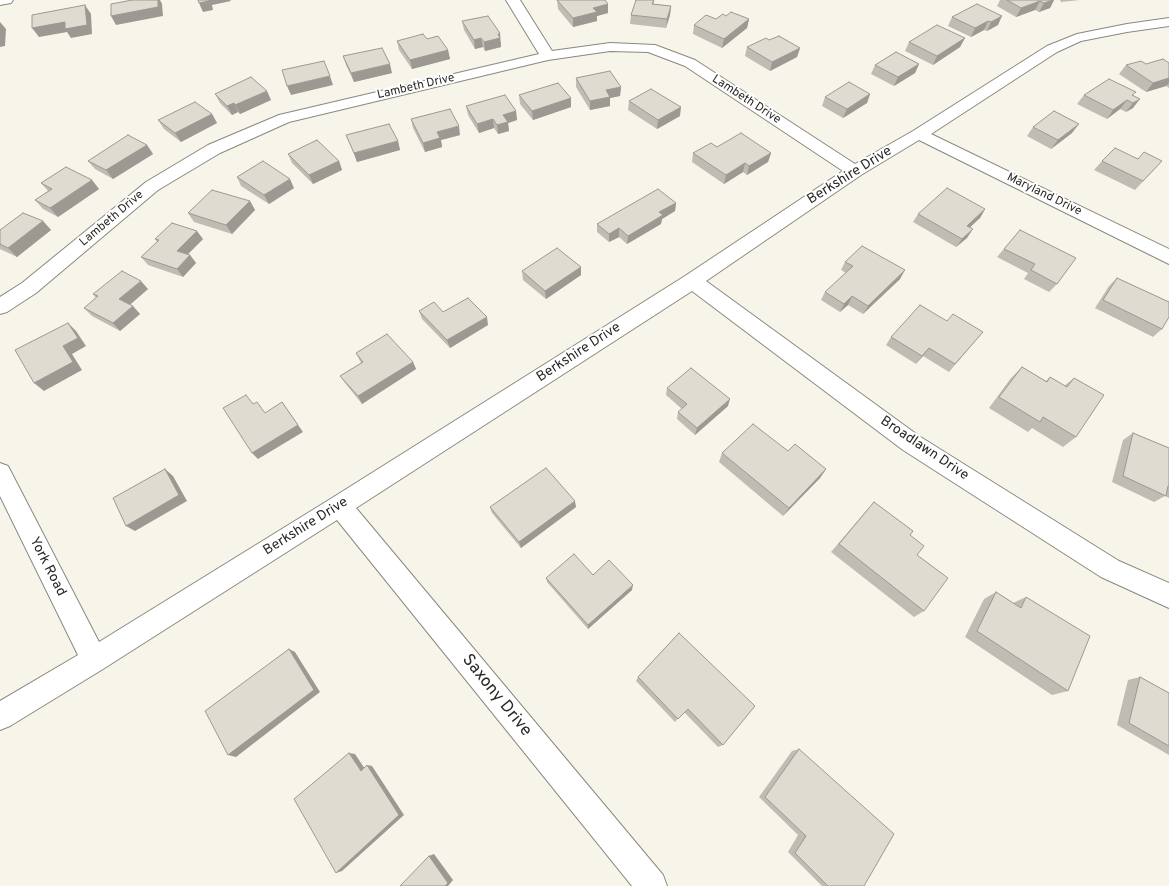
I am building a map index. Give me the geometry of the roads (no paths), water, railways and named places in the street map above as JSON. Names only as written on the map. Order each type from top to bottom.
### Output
[{"type":"street","points":[[0,1],[6,0]]},
{"type":"street","points":[[513,0],[548,56]]},
{"type":"street","name":"Berkshire Drive","points":[[0,716],[94,660],[340,506],[692,281],[855,172],[919,134],[1052,48],[1077,38],[1127,28],[1169,22]]},
{"type":"street","name":"Lambeth Drive","points":[[0,307],[29,288],[152,186],[214,149],[284,118],[548,56],[610,47],[650,48],[690,63],[855,172]]},
{"type":"street","name":"Maryland Drive","points":[[919,134],[1169,257]]},
{"type":"street","name":"Broadlawn Drive","points":[[692,281],[911,443],[1110,569],[1169,596]]},
{"type":"street","name":"York Road","points":[[0,473],[94,660]]},
{"type":"street","name":"Saxony Drive","points":[[340,506],[652,886]]}]
